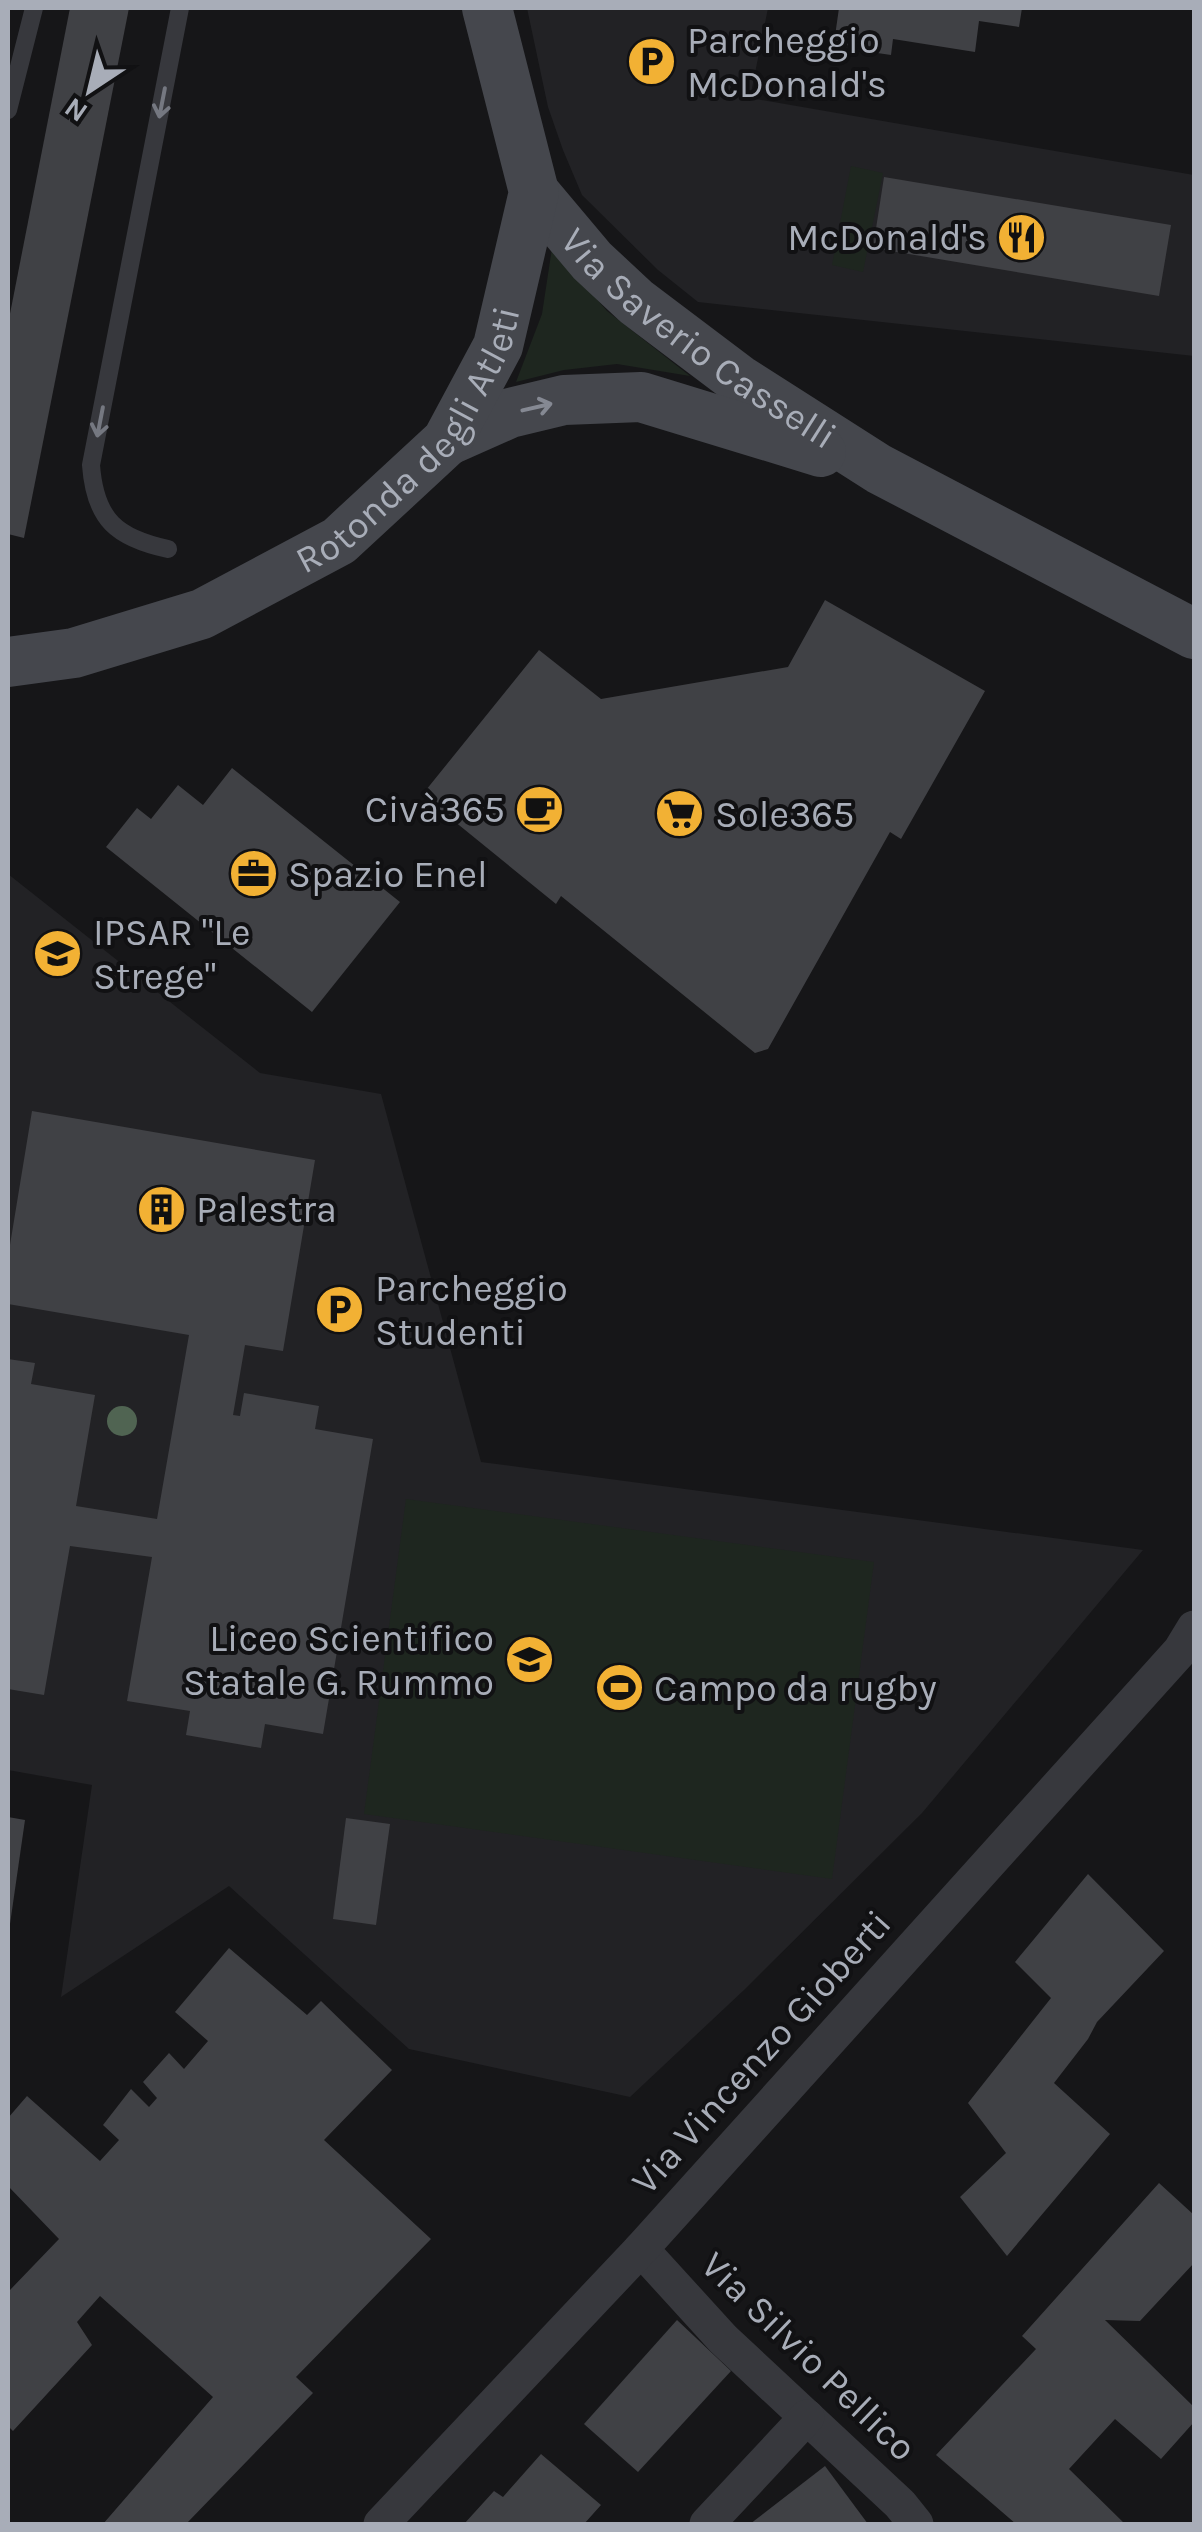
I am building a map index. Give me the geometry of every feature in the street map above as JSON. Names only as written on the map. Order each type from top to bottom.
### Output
[{"type":"main road","name":"Rotonda degli Atleti","points":[[8,662],[74,653],[202,614],[339,541],[446,442],[498,346],[534,192],[487,8]]},
{"type":"main road","name":"Via Saverio Casselli","points":[[534,192],[592,261],[636,302],[738,379],[878,469],[1194,634]]},
{"type":"main road","name":"Via Saverio Casselli","points":[[446,442],[528,408],[564,400],[641,397],[878,469]]},
{"type":"street","name":"Via Vincenzo Gioberti","points":[[381,2524],[641,2249],[1180,1651],[1194,1628]]},
{"type":"street","name":"Via Silvio Pellico","points":[[641,2249],[723,2338],[900,2504],[916,2524]]},
{"type":"street","points":[[707,2524],[807,2417]]},
{"type":"lane","points":[[8,110],[34,8]]},
{"type":"lane","points":[[168,550],[128,538],[107,518],[92,485],[92,465],[180,8]]},
{"type":"shaded area","points":[[527,8],[768,8],[750,98],[1194,175],[1194,356],[698,302],[658,270],[582,195],[548,107]]},
{"type":"shaded area","points":[[851,166],[883,173],[863,272],[832,265]]},
{"type":"shaded area","points":[[552,248],[607,311],[690,376],[617,364],[564,370],[516,382],[542,314]]},
{"type":"shaded area","name":"Liceo Scientifico Statale G. Rummo","points":[[8,874],[260,1073],[381,1094],[481,1462],[1143,1550],[922,1813],[630,2097],[409,2049],[229,1886],[61,1997],[92,1785],[8,1770]]},
{"type":"shaded area","name":"Campo da rugby","points":[[406,1499],[874,1562],[832,1879],[364,1814]]},
{"type":"building","points":[[70,8],[129,8],[24,538],[8,534],[8,324]]},
{"type":"building","points":[[839,8],[1022,8],[1019,27],[979,21],[975,52],[893,39],[891,55],[834,43]]},
{"type":"building","name":"McDonald's","points":[[884,177],[1171,225],[1159,296],[873,248]]},
{"type":"building","name":"Sole365","points":[[825,600],[985,691],[901,839],[890,832],[768,1049],[755,1053],[561,896],[556,904],[422,795],[539,650],[601,699],[788,667]]},
{"type":"building","name":"Spazio Enel","points":[[232,768],[400,902],[312,1012],[106,847],[137,808],[151,819],[178,785],[203,805]]},
{"type":"building","points":[[32,1111],[315,1160],[283,1351],[245,1345],[233,1415],[240,1416],[244,1393],[319,1406],[315,1429],[373,1439],[323,1734],[265,1724],[261,1748],[186,1735],[190,1711],[127,1701],[152,1557],[70,1546],[44,1695],[8,1689],[8,1359],[35,1363],[31,1384],[95,1395],[76,1506],[157,1519],[189,1335],[8,1304],[8,1257]]},
{"type":"building","points":[[8,1817],[25,1820],[10,1924],[8,1924]]},
{"type":"building","points":[[346,1818],[390,1824],[376,1925],[333,1919]]},
{"type":"building","points":[[1088,1874],[1164,1951],[1097,2022],[1054,2083],[1110,2134],[1007,2256],[960,2197],[1006,2153],[968,2103],[1051,1998],[1015,1962]]},
{"type":"building","points":[[229,1948],[307,2015],[321,2001],[392,2070],[324,2140],[431,2239],[296,2377],[313,2393],[186,2524],[103,2524],[213,2397],[100,2296],[77,2322],[92,2345],[13,2431],[8,2426],[8,2288],[59,2239],[8,2186],[8,2118],[27,2096],[100,2161],[119,2140],[103,2125],[131,2089],[149,2107],[157,2098],[143,2082],[169,2053],[184,2069],[208,2041],[175,2012]]},
{"type":"building","points":[[1159,2183],[1194,2215],[1194,2263],[1140,2321],[1105,2320],[1194,2407],[1194,2422],[1161,2459],[1115,2419],[1069,2469],[1125,2524],[1016,2524],[936,2455],[1036,2349],[1022,2336]]},
{"type":"building","points":[[677,2320],[731,2371],[638,2472],[584,2424]]},
{"type":"building","points":[[541,2454],[601,2505],[584,2524],[464,2524],[494,2491],[503,2497]]},
{"type":"building","points":[[825,2466],[868,2524],[750,2524]]},
{"type":"place","name":"Parcheggio McDonald's","points":[[652,62]]},
{"type":"place","name":"McDonald's","points":[[1022,237]]},
{"type":"place","name":"Civà365","points":[[540,809]]},
{"type":"place","name":"Sole365","points":[[680,814]]},
{"type":"place","name":"Spazio Enel","points":[[253,874]]},
{"type":"place","name":"IPSAR \"Le Strege\"","points":[[58,954]]},
{"type":"place","name":"Palestra","points":[[161,1209]]},
{"type":"place","name":"Parcheggio Studenti","points":[[340,1310]]},
{"type":"place","name":"Liceo Scientifico Statale G. Rummo","points":[[529,1660]]},
{"type":"place","name":"Campo da rugby","points":[[619,1688]]}]
